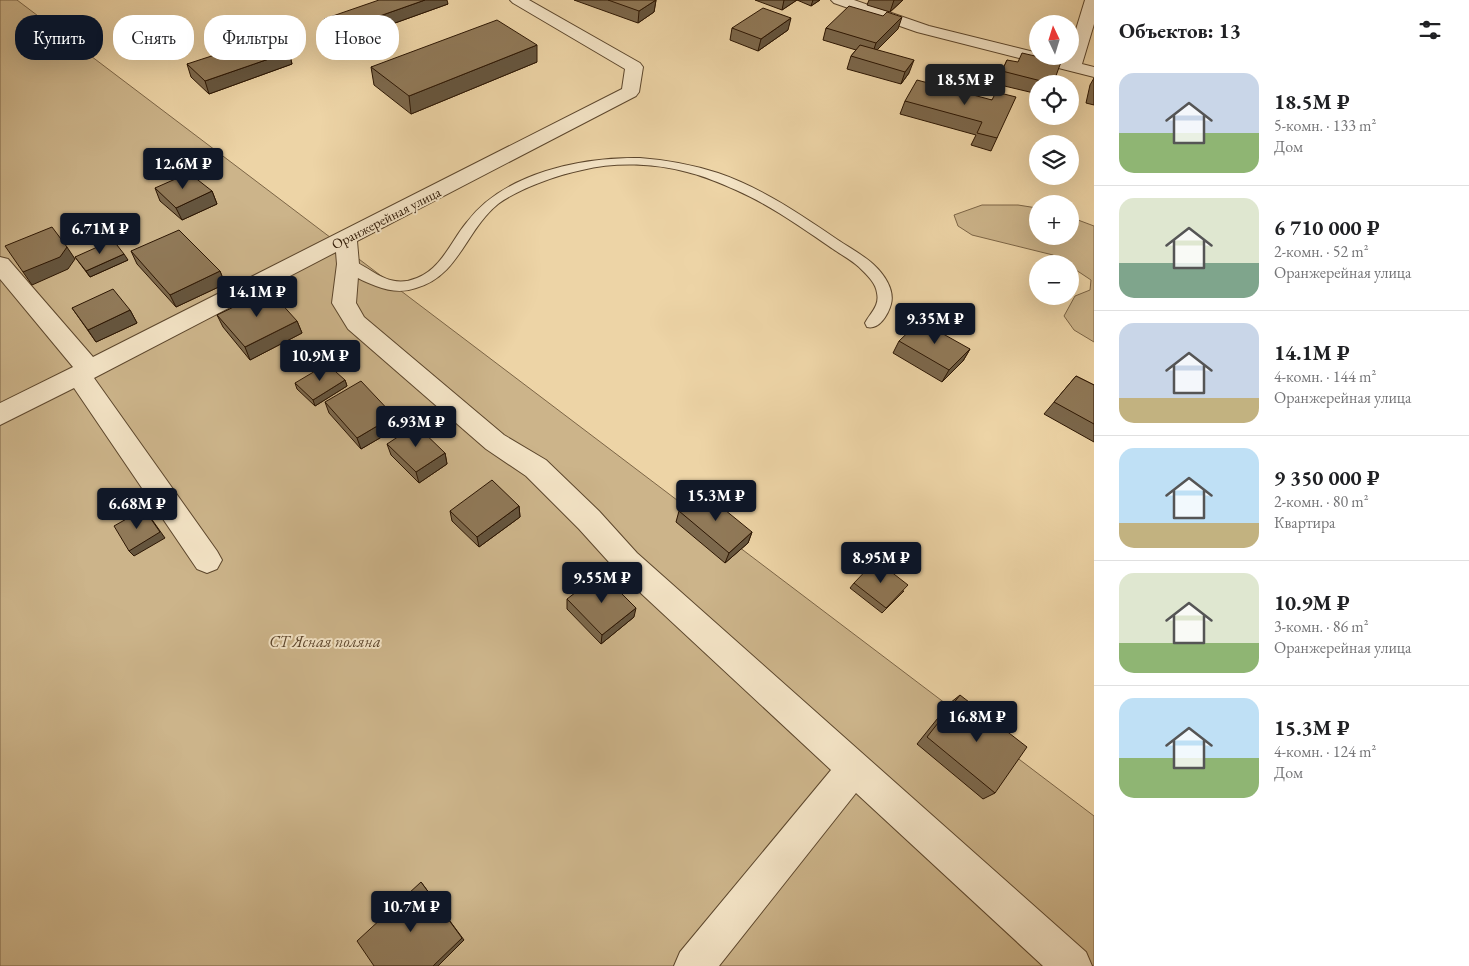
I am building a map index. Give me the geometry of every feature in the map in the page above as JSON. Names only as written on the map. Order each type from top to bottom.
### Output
[{"type":"street","name":"Оранжерейная улица","points":[[0,415],[84,372],[347,251],[630,92],[634,67],[518,0]]},
{"type":"street","points":[[839,0],[923,29],[1094,72]]},
{"type":"street","points":[[1072,66],[1093,0]]},
{"type":"street","points":[[347,251],[344,303],[356,323],[495,442],[536,468],[589,520],[627,562],[1072,966]]},
{"type":"street","points":[[0,264],[84,372],[207,560]]},
{"type":"street","points":[[694,966],[854,770]]},
{"type":"lane","points":[[347,251],[372,280],[388,285],[407,287],[431,278],[444,266],[458,242],[475,219],[494,201],[524,185],[548,174],[580,165],[608,161],[659,163],[688,168],[740,186],[867,266],[881,281],[885,292],[884,310],[872,323]]},
{"type":"green space","name":"СТ Ясная поляна","points":[[0,0],[17,0],[37,15],[15,15],[15,60],[96,60],[1094,816],[1094,966],[0,966]]},
{"type":"green space","points":[[982,205],[1029,207],[1029,245],[1079,245],[1079,220],[1094,226],[1094,342],[1074,330],[1064,316],[1070,305],[1079,305],[1079,294],[1090,290],[1091,280],[1079,272],[1079,255],[1053,255],[972,235],[958,226],[954,215]]},
{"type":"building","points":[[379,0],[425,0],[382,15],[336,15]]},
{"type":"building","points":[[608,0],[656,0],[639,11]]},
{"type":"building","points":[[849,6],[883,16],[887,12],[902,17],[876,43],[826,28]]},
{"type":"building","points":[[763,8],[791,18],[761,39],[732,28]]},
{"type":"building","points":[[497,20],[537,45],[409,96],[371,67],[390,60],[399,60],[399,57]]},
{"type":"building","points":[[860,45],[914,60],[905,72],[851,56]]},
{"type":"building","points":[[1022,53],[1029,55],[1029,65],[1060,65],[1056,75],[1029,75],[1029,78],[1002,71],[1007,60],[1018,62]]},
{"type":"building","points":[[204,58],[204,60],[266,60],[205,81],[187,64]]},
{"type":"building","points":[[917,80],[992,100],[996,92],[1016,97],[997,138],[977,133],[982,122],[905,101]]},
{"type":"building","points":[[189,173],[212,191],[176,208],[155,188]]},
{"type":"building","points":[[52,227],[67,247],[60,257],[23,272],[5,246]]},
{"type":"building","points":[[179,230],[220,271],[170,295],[131,251]]},
{"type":"building","points":[[113,240],[124,254],[86,271],[75,257]]},
{"type":"building","points":[[113,289],[130,310],[88,330],[72,308]]},
{"type":"building","points":[[269,290],[297,321],[245,347],[217,315]]},
{"type":"building","points":[[920,321],[970,349],[949,370],[899,341]]},
{"type":"building","points":[[327,364],[345,380],[313,400],[295,383]]},
{"type":"building","points":[[1076,376],[1094,385],[1094,424],[1054,402]]},
{"type":"building","points":[[361,381],[394,416],[357,438],[325,402]]},
{"type":"building","points":[[416,425],[445,453],[416,472],[387,444]]},
{"type":"building","points":[[492,480],[519,506],[477,537],[450,511]]},
{"type":"building","points":[[703,492],[752,532],[729,553],[679,511]]},
{"type":"building","points":[[144,509],[160,532],[129,551],[114,526]]},
{"type":"building","points":[[876,560],[908,585],[886,608],[854,583]]},
{"type":"building","points":[[601,573],[636,608],[602,635],[567,599]]},
{"type":"building","points":[[960,695],[1027,747],[995,793],[927,737]]},
{"type":"building","points":[[421,882],[462,938],[433,966],[374,966],[357,941]]}]
